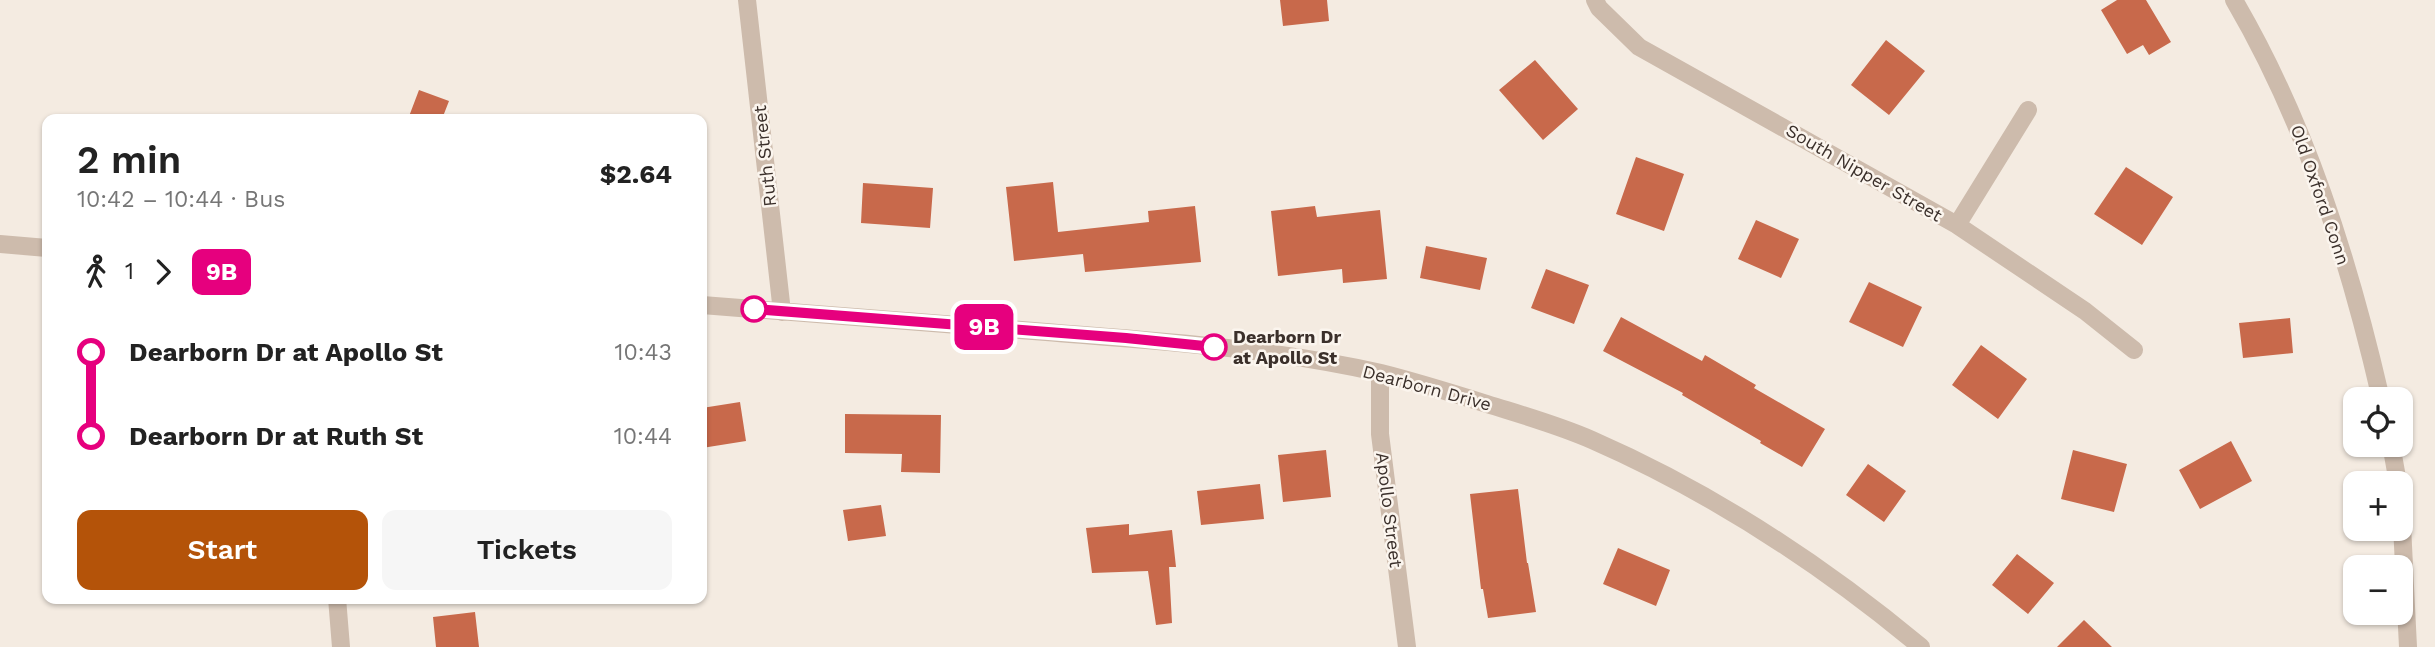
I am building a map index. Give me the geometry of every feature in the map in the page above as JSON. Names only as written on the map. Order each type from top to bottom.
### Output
[{"type":"street","name":"Ruth Street","points":[[747,0],[782,312]]},
{"type":"street","name":"South Nipper Street","points":[[1595,0],[1639,47],[1957,225],[2085,311],[2134,350]]},
{"type":"street","name":"Old Oxford Conn","points":[[2234,0],[2259,43],[2292,115],[2329,208],[2378,387]]},
{"type":"street","points":[[1957,225],[2028,110]]},
{"type":"street","points":[[0,244],[42,248]]},
{"type":"street","name":"Dearborn Drive","points":[[707,305],[1126,338],[1268,352],[1380,373],[1539,421],[1589,439],[1649,467],[1752,524],[1821,569],[1921,647]]},
{"type":"street","name":"Apollo Street","points":[[1380,373],[1380,434],[1407,647]]},
{"type":"street","points":[[2403,541],[2408,647]]},
{"type":"street","points":[[337,604],[341,647]]},
{"type":"building","points":[[1280,0],[1327,0],[1329,21],[1283,26]]},
{"type":"building","points":[[2117,0],[2146,0],[2171,42],[2149,55],[2143,45],[2127,54],[2101,10]]},
{"type":"building","points":[[1886,40],[1925,71],[1889,115],[1851,85]]},
{"type":"building","points":[[1535,60],[1578,109],[1543,140],[1499,90]]},
{"type":"building","points":[[419,90],[449,101],[444,114],[410,114]]},
{"type":"building","points":[[1636,157],[1684,174],[1664,231],[1616,214]]},
{"type":"building","points":[[2126,167],[2173,197],[2142,245],[2094,214]]},
{"type":"building","points":[[1053,182],[1058,232],[1149,222],[1148,211],[1195,206],[1201,262],[1085,272],[1083,254],[1014,261],[1006,187]]},
{"type":"building","points":[[863,183],[933,188],[930,228],[861,223]]},
{"type":"building","points":[[1315,206],[1317,217],[1380,210],[1387,279],[1343,283],[1342,269],[1278,276],[1271,211]]},
{"type":"building","points":[[1756,220],[1799,239],[1781,278],[1738,259]]},
{"type":"building","points":[[1426,246],[1487,258],[1480,290],[1420,278]]},
{"type":"building","points":[[1546,269],[1589,285],[1574,324],[1531,308]]},
{"type":"building","points":[[1869,282],[1922,307],[1903,347],[1849,322]]},
{"type":"building","points":[[1621,317],[1702,361],[1705,355],[1756,385],[1754,388],[1825,429],[1802,467],[1682,395],[1683,393],[1603,351]]},
{"type":"building","points":[[2290,318],[2293,353],[2243,358],[2239,323]]},
{"type":"building","points":[[1981,345],[2027,379],[1998,419],[1952,385]]},
{"type":"building","points":[[740,402],[746,441],[707,447],[707,407]]},
{"type":"building","points":[[845,414],[941,415],[940,473],[901,472],[902,454],[845,453]]},
{"type":"building","points":[[2231,441],[2252,481],[2200,509],[2179,470]]},
{"type":"building","points":[[1326,450],[1331,497],[1283,502],[1278,455]]},
{"type":"building","points":[[2073,450],[2127,464],[2114,512],[2061,499]]},
{"type":"building","points":[[1868,464],[1906,491],[1884,522],[1846,495]]},
{"type":"building","points":[[1260,484],[1264,519],[1201,525],[1197,491]]},
{"type":"building","points":[[1518,489],[1536,612],[1488,618],[1481,589],[1470,494]]},
{"type":"building","points":[[881,505],[886,536],[848,541],[843,510]]},
{"type":"building","points":[[1129,524],[1129,535],[1172,530],[1176,567],[1169,567],[1172,623],[1156,625],[1148,571],[1092,573],[1086,528]]},
{"type":"building","points":[[1618,548],[1670,570],[1656,606],[1603,584]]},
{"type":"building","points":[[2017,554],[2054,583],[2028,614],[1992,585]]},
{"type":"building","points":[[475,612],[479,647],[436,647],[433,617]]},
{"type":"building","points":[[2084,620],[2112,647],[2057,647]]},
{"type":"bus line","name":"9B","points":[[754,309],[1214,347]]},
{"type":"place","name":"Dearborn Dr at Apollo St","points":[[1214,347]]}]
